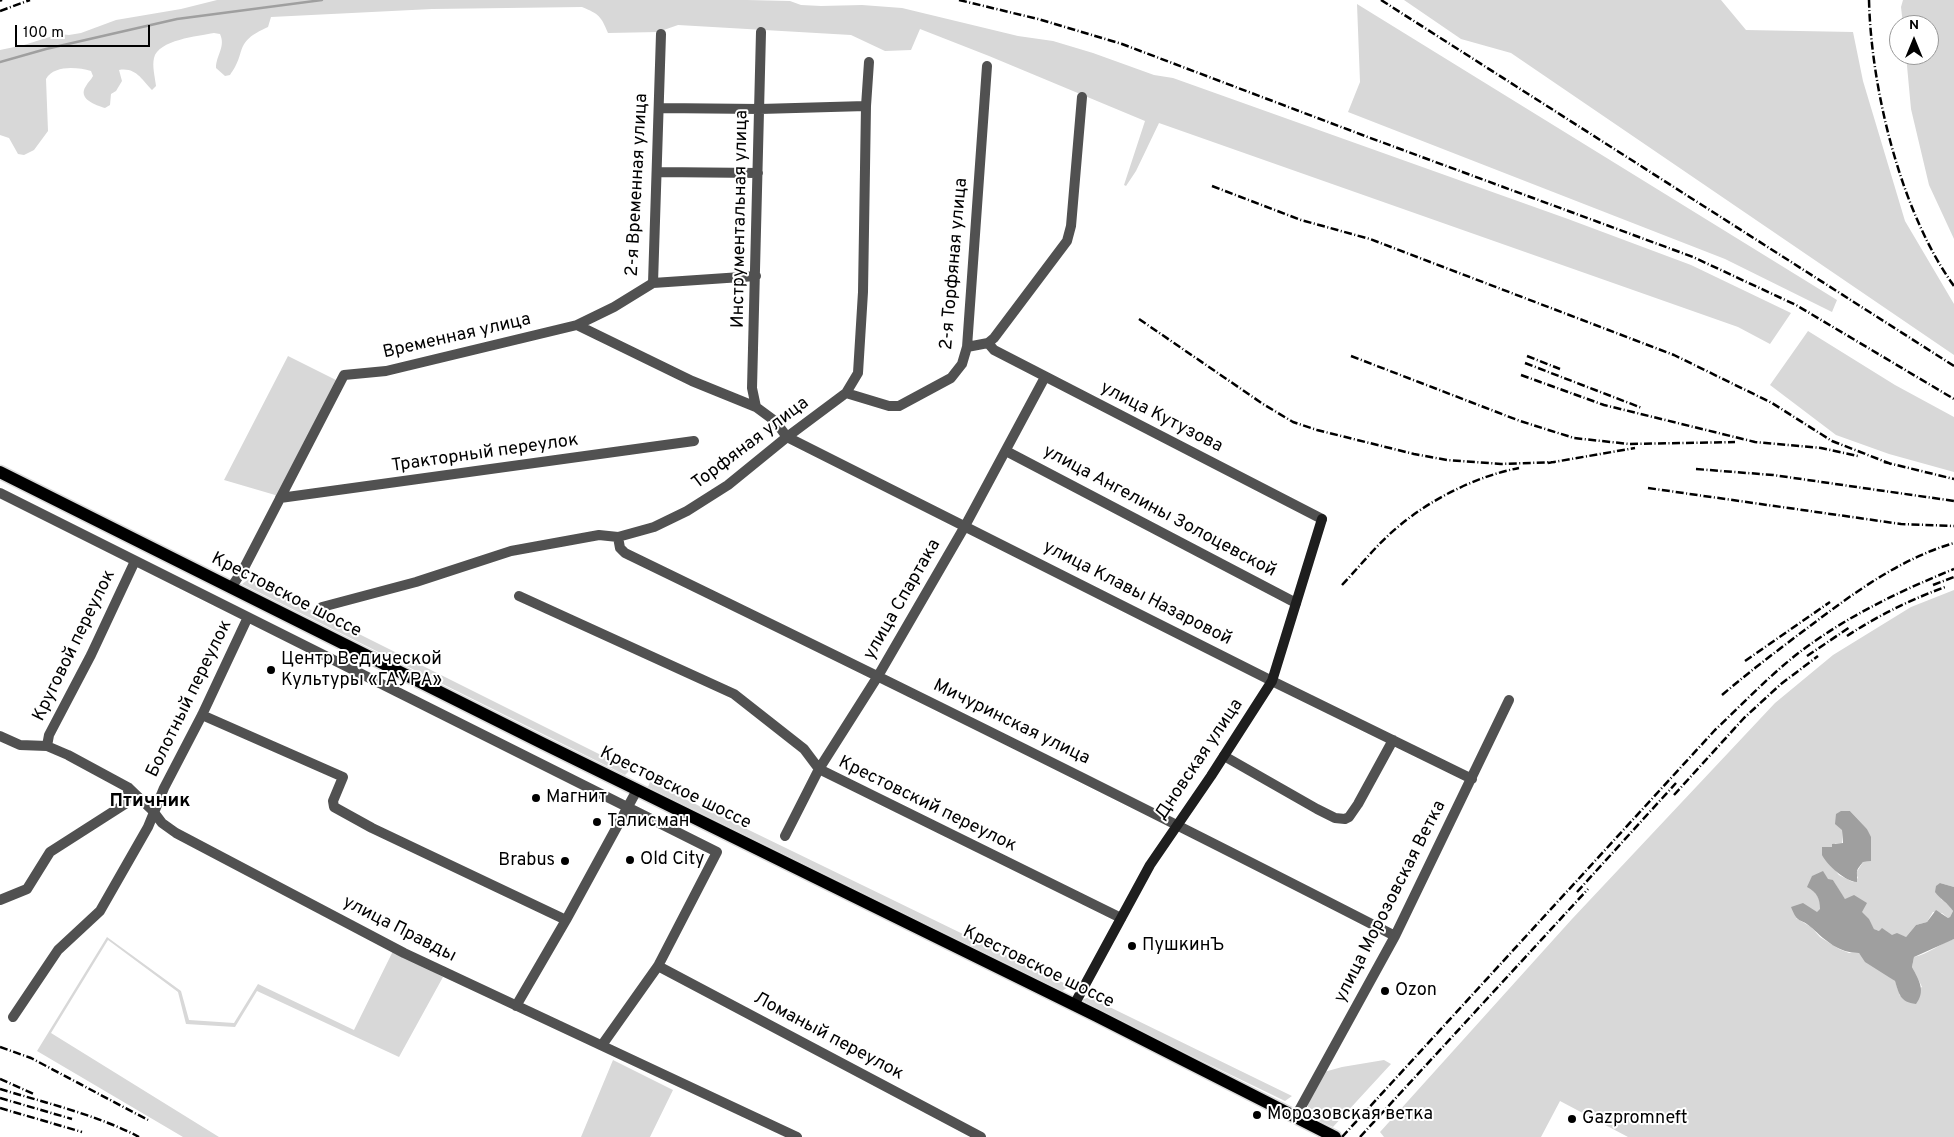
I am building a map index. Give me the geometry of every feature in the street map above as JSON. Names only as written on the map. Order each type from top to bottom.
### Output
[{"type":"main road","name":"Крестовское шоссе","points":[[0,472],[637,790],[1074,1005],[1335,1137]]},
{"type":"street","name":"Инструментальная улица","points":[[756,407],[752,388],[761,32]]},
{"type":"street","name":"2-я Временная улица","points":[[577,325],[614,307],[653,283],[661,34]]},
{"type":"street","name":"Торфяная улица","points":[[322,607],[416,582],[511,551],[599,535],[618,537],[654,527],[687,510],[728,485],[787,437],[846,393],[858,373],[859,364],[863,292],[866,106],[869,62]]},
{"type":"street","name":"2-я Торфяная улица","points":[[846,393],[889,406],[899,406],[951,378],[962,364],[967,346],[987,66]]},
{"type":"street","points":[[967,346],[988,343],[1067,241],[1082,97]]},
{"type":"street","points":[[659,108],[760,109],[866,106]]},
{"type":"street","points":[[657,172],[758,173]]},
{"type":"street","points":[[653,283],[756,276]]},
{"type":"street","points":[[577,325],[692,381],[756,407],[775,421],[787,437]]},
{"type":"street","name":"Временная улица","points":[[231,588],[244,568],[344,375],[386,371],[577,325]]},
{"type":"street","name":"улица Кутузова","points":[[988,343],[994,350],[1045,377],[1322,519]]},
{"type":"street","name":"улица Спартака","points":[[785,836],[818,769],[878,676],[965,526],[1045,377]]},
{"type":"street","name":"улица Клавы Назаровой","points":[[787,437],[1272,681],[1472,779]]},
{"type":"street","name":"Тракторный переулок","points":[[280,498],[694,441]]},
{"type":"street","name":"улица Ангелины Золоцевской","points":[[1006,451],[1296,603]]},
{"type":"street","points":[[0,493],[717,852],[658,966],[602,1045]]},
{"type":"street","name":"Дновская улица","points":[[1074,1005],[1150,865],[1272,681],[1322,519]]},
{"type":"street","name":"Мичуринская улица","points":[[618,537],[620,548],[625,553],[1178,824],[1396,936]]},
{"type":"street","name":"Круговой переулок","points":[[47,746],[49,735],[91,655],[135,561]]},
{"type":"street","name":"Крестовский переулок","points":[[519,596],[734,694],[804,749],[818,769],[1121,918]]},
{"type":"street","name":"Болотный переулок","points":[[13,1018],[58,950],[100,911],[148,827],[153,812],[202,715],[248,617]]},
{"type":"street","name":"улица Морозовская Ветка","points":[[1296,1116],[1396,936],[1509,700]]},
{"type":"street","points":[[202,715],[343,777],[333,801],[334,807],[372,828],[566,920]]},
{"type":"street","name":"улица Правды","points":[[0,736],[20,745],[47,746],[68,755],[129,788],[162,823],[176,833],[404,953],[797,1137]]},
{"type":"street","points":[[1224,756],[1317,809],[1335,818],[1344,820],[1349,817],[1358,804],[1393,740]]},
{"type":"street","points":[[1,898],[27,889],[50,852],[126,804],[129,788]]},
{"type":"street","points":[[516,1006],[566,920],[637,790]]},
{"type":"street","name":"Ломаный переулок","points":[[658,966],[982,1137]]},
{"type":"shaded area","points":[[217,0],[747,0],[790,1],[801,5],[862,5],[902,8],[1018,36],[1053,41],[1154,75],[1173,78],[1568,219],[1691,265],[1791,313],[1770,344],[1738,327],[1159,123],[1136,171],[1126,186],[1124,185],[1145,121],[920,29],[911,50],[885,51],[851,35],[678,25],[658,32],[608,33],[599,16],[582,7],[432,9],[271,17],[268,27],[249,38],[245,43],[230,75],[225,76],[216,68],[222,43],[220,34],[214,33],[189,37],[171,43],[157,52],[153,64],[156,86],[152,90],[134,72],[119,70],[122,81],[116,91],[111,94],[110,105],[105,108],[89,101],[84,94],[86,86],[93,76],[91,71],[66,68],[54,71],[46,79],[48,131],[34,150],[24,155],[18,154],[9,138],[0,135],[0,50],[59,34],[81,33],[116,20],[181,9]]},
{"type":"shaded area","points":[[1404,0],[1721,0],[1746,30],[1853,32],[1863,81],[1905,221],[1954,304],[1954,355],[1511,53],[1461,39]]},
{"type":"shaded area","points":[[1903,0],[1954,0],[1954,239],[1929,185],[1911,109],[1907,65],[1939,65],[1939,15],[1902,15]]},
{"type":"shaded area","points":[[1357,4],[1837,300],[1832,312],[1725,259],[1348,112],[1360,82]]},
{"type":"shaded area","points":[[1808,331],[1895,385],[1954,417],[1954,472],[1889,454],[1836,435],[1770,385]]},
{"type":"shaded area","points":[[288,356],[342,383],[282,497],[224,480]]},
{"type":"shaded area","points":[[249,579],[619,764],[629,771],[625,775],[242,584]]},
{"type":"shaded area","points":[[1954,590],[1954,887],[1940,883],[1941,899],[1953,911],[1948,918],[1942,913],[1933,912],[1927,922],[1916,925],[1906,937],[1889,935],[1874,929],[1865,916],[1844,898],[1833,880],[1814,890],[1820,901],[1821,909],[1817,913],[1796,918],[1839,949],[1849,953],[1859,953],[1895,981],[1900,996],[1922,987],[1912,967],[1914,957],[1954,939],[1954,1137],[1628,1137],[1560,1101],[1541,1137],[1384,1137],[1380,1132],[1572,919],[1775,703],[1833,655],[1911,607]],"holes":[[[1850,811],[1867,829],[1871,841],[1871,861],[1863,862],[1856,873],[1858,878],[1853,882],[1839,875],[1822,854],[1833,847],[1835,843],[1842,843],[1842,830]]]},
{"type":"shaded area","points":[[650,782],[1070,986],[1062,991],[648,787]]},
{"type":"shaded area","points":[[1841,811],[1850,811],[1867,829],[1871,837],[1871,861],[1863,862],[1858,868],[1857,882],[1837,872],[1822,855],[1822,847],[1832,847],[1832,844],[1843,843],[1842,830],[1835,824],[1836,814]]},
{"type":"shaded area","points":[[1823,871],[1828,879],[1833,880],[1845,899],[1854,895],[1867,903],[1862,912],[1869,919],[1874,929],[1879,931],[1882,928],[1892,935],[1897,933],[1906,937],[1916,925],[1927,922],[1936,910],[1948,918],[1950,917],[1953,911],[1935,892],[1936,886],[1940,883],[1954,887],[1954,939],[1914,957],[1912,967],[1921,990],[1921,995],[1916,1004],[1903,999],[1895,981],[1865,962],[1859,953],[1839,949],[1796,916],[1791,907],[1803,903],[1817,912],[1820,909],[1817,896],[1807,887],[1812,876]]},
{"type":"shaded area","points":[[107,937],[181,991],[189,1020],[234,1023],[258,984],[354,1030],[393,951],[443,977],[399,1057],[257,991],[235,1027],[186,1024],[178,992],[108,940],[51,1033],[219,1137],[183,1137],[37,1051]]},
{"type":"shaded area","points":[[1089,997],[1292,1096],[1285,1101],[1109,1016],[1082,1000]]},
{"type":"shaded area","points":[[613,1060],[673,1090],[650,1137],[581,1137]]},
{"type":"shaded area","points":[[1384,1060],[1391,1064],[1333,1127],[1310,1117],[1307,1102],[1324,1072]]},
{"type":"waterway","points":[[0,62],[46,49],[177,19],[322,0]]},
{"type":"railway","points":[[0,11],[30,0]]},
{"type":"railway","points":[[959,0],[1038,19],[1122,44],[1693,257],[1796,305],[1954,399]]},
{"type":"railway","points":[[1381,0],[1954,366]]},
{"type":"railway","points":[[1869,0],[1876,72],[1892,149],[1904,187],[1919,223],[1935,256],[1954,286]]},
{"type":"railway","points":[[1212,186],[1301,220],[1370,239],[1674,355],[1772,403],[1832,441],[1891,464]]},
{"type":"railway","points":[[1139,319],[1263,404],[1293,422],[1317,430],[1414,454],[1447,460],[1501,464],[1555,462]]},
{"type":"railway","points":[[1351,356],[1520,421],[1574,438],[1629,444],[1735,442]]},
{"type":"railway","points":[[1527,356],[1560,369]]},
{"type":"railway","points":[[1525,363],[1642,408]]},
{"type":"railway","points":[[1521,375],[1604,405],[1755,442],[1821,448],[1858,456]]},
{"type":"railway","points":[[1548,463],[1635,448]]},
{"type":"railway","points":[[1884,462],[1954,479]]},
{"type":"railway","points":[[1342,585],[1391,533],[1425,507],[1471,483],[1519,468]]},
{"type":"railway","points":[[1696,469],[1773,475],[1954,501]]},
{"type":"railway","points":[[1648,488],[1901,524],[1954,526]]},
{"type":"railway","points":[[1722,695],[1823,616],[1876,579],[1914,558],[1954,543]]},
{"type":"railway","points":[[1342,1137],[1715,730],[1763,684],[1788,661],[1831,630],[1865,610],[1954,569]]},
{"type":"railway","points":[[1933,585],[1954,577]]},
{"type":"railway","points":[[1847,636],[1894,609],[1945,587]]},
{"type":"railway","points":[[1745,661],[1830,602]]},
{"type":"railway","points":[[1807,656],[1850,627]]},
{"type":"railway","points":[[1674,795],[1744,718],[1781,684],[1818,656]]},
{"type":"railway","points":[[1577,892],[1676,783]]},
{"type":"railway","points":[[1360,1137],[1588,889]]},
{"type":"railway","points":[[0,1047],[31,1058],[148,1120]]},
{"type":"railway","points":[[0,1079],[34,1094]]},
{"type":"railway","points":[[0,1089],[107,1122],[139,1137]]},
{"type":"railway","points":[[0,1098],[72,1119]]},
{"type":"railway","points":[[0,1108],[82,1132]]},
{"type":"place","name":"Центр Ведической Культуры «ГАУРА»","points":[[271,670]]},
{"type":"place","name":"Магнит","points":[[536,798]]},
{"type":"place","name":"Талисман","points":[[597,822]]},
{"type":"place","name":"Old City","points":[[630,860]]},
{"type":"place","name":"Brabus","points":[[565,861]]},
{"type":"place","name":"ПушкинЪ","points":[[1132,946]]},
{"type":"place","name":"Ozon","points":[[1385,991]]},
{"type":"place","name":"Морозовская ветка","points":[[1257,1115]]},
{"type":"place","name":"Gazpromneft","points":[[1572,1119]]},
{"type":"district","name":"Птичник","points":[[150,802]]}]
